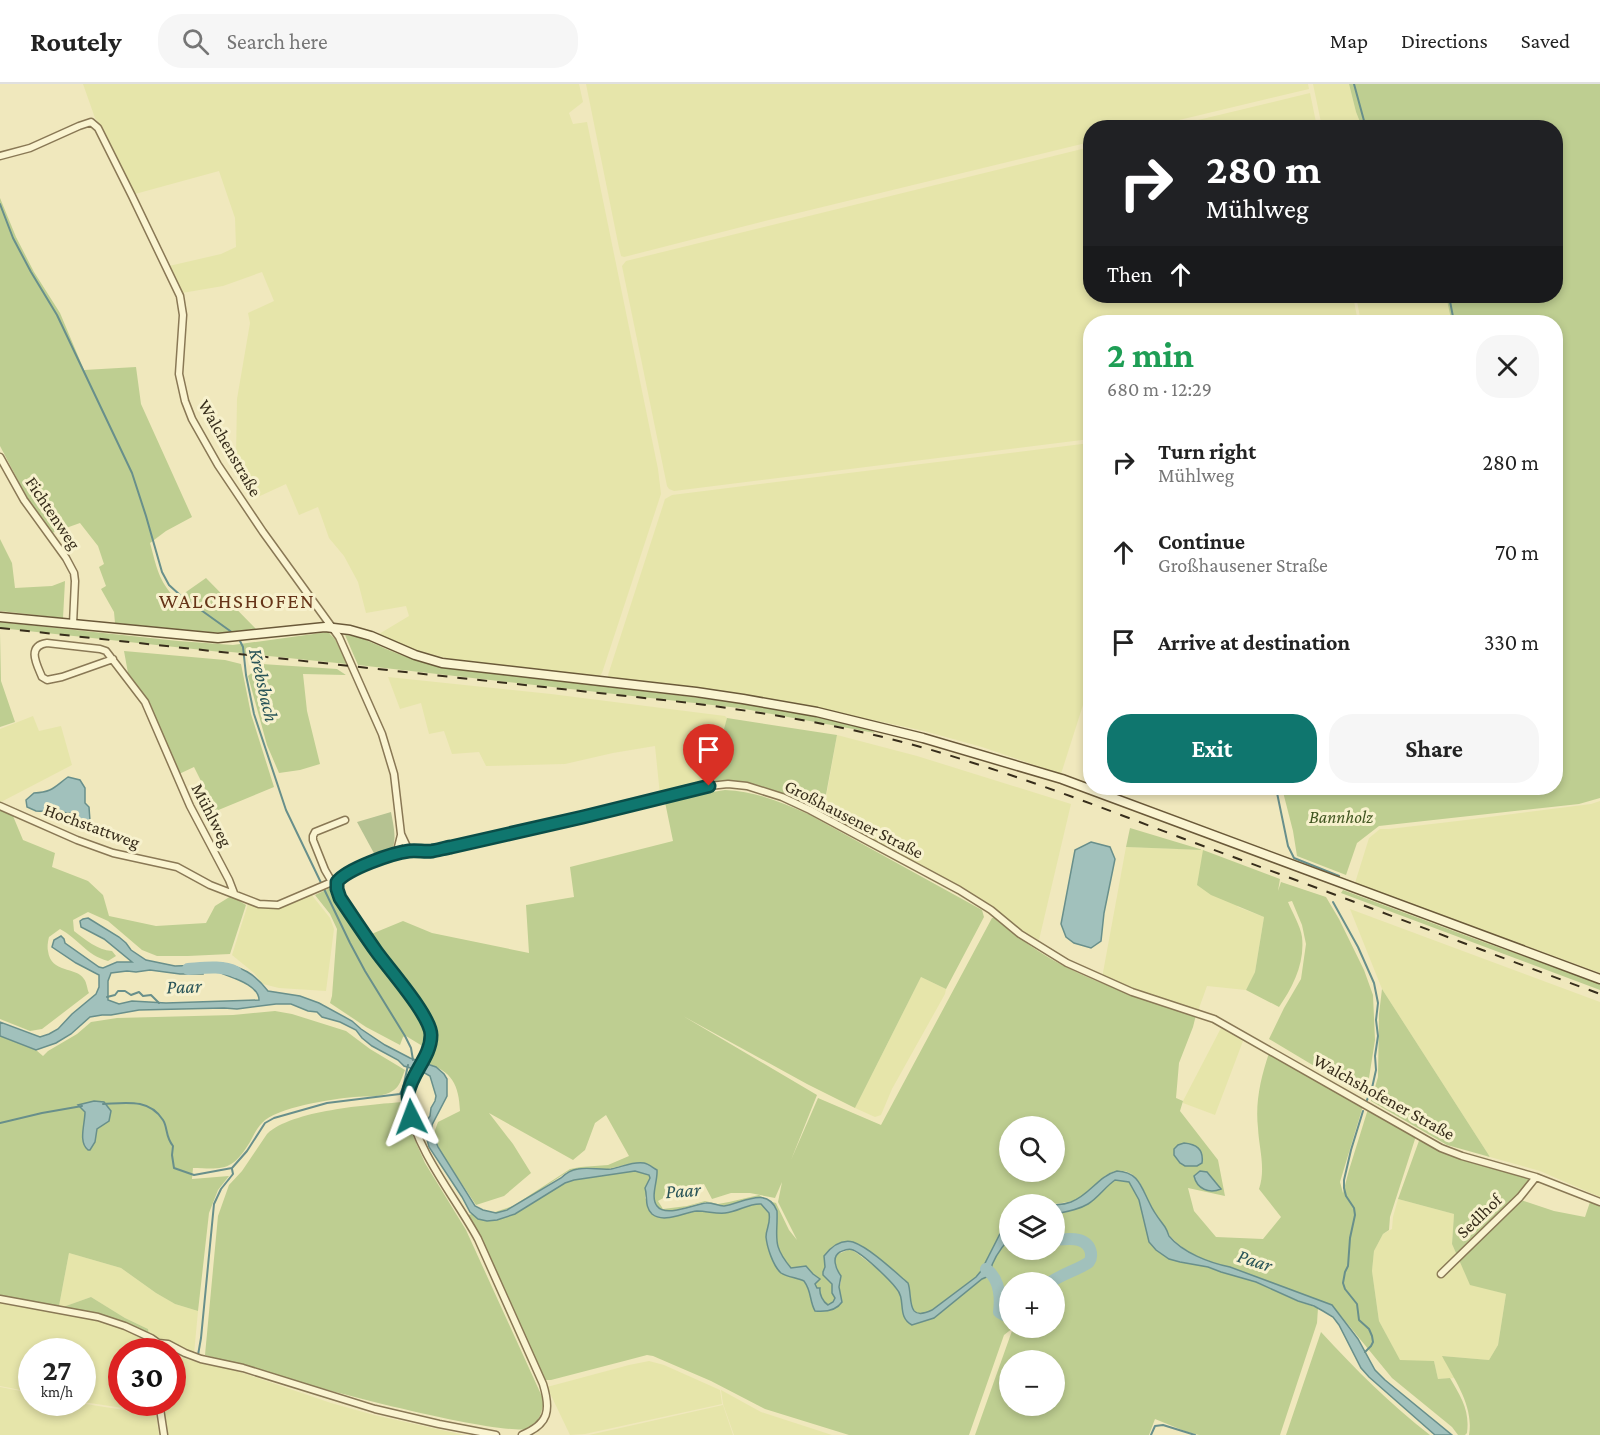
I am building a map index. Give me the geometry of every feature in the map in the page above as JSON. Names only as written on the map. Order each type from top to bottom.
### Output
[{"type":"street","name":"Walchenstraße","points":[[0,156],[30,148],[91,122],[98,128],[180,296],[183,315],[179,374],[184,401],[218,465],[339,637],[382,734],[394,774],[401,834],[409,851]]},
{"type":"street","name":"Fichtenweg","points":[[0,457],[24,500],[71,566],[75,581],[73,624]]},
{"type":"street","points":[[0,616],[207,638],[333,628],[371,636],[415,655],[442,663],[696,692],[816,712],[923,738],[1083,787]]},
{"type":"street","name":"Mühlweg","points":[[113,659],[62,678],[47,680],[42,678],[34,653],[40,644],[47,643],[100,649],[106,651],[113,659],[148,709],[176,776],[234,893]]},
{"type":"street","name":"Großhausener Straße","points":[[400,853],[451,847],[709,786],[728,784],[747,786],[782,797],[810,810],[959,890],[991,910],[1020,934],[1066,963],[1132,992],[1196,1012]]},
{"type":"street","points":[[1105,795],[1600,979]]},
{"type":"street","name":"Hochstattweg","points":[[0,806],[77,840],[113,853],[177,867],[210,885],[234,893]]},
{"type":"street","points":[[345,820],[315,832],[313,840],[331,883],[337,889],[340,898],[427,1021],[431,1035],[408,1095],[409,1107],[415,1128],[432,1162],[466,1216],[543,1384],[548,1400],[548,1413],[537,1427],[522,1435]]},
{"type":"street","name":"Walchenstraße","points":[[400,853],[398,847],[401,834]]},
{"type":"street","points":[[234,893],[260,904],[287,902],[366,865],[400,853]]},
{"type":"street","name":"Walchshofener Straße","points":[[1196,1012],[1214,1019],[1441,1148],[1536,1177],[1600,1202]]},
{"type":"street","name":"Sedlhof","points":[[1441,1274],[1520,1197],[1536,1177]]},
{"type":"street","points":[[0,1299],[98,1317],[151,1338]]},
{"type":"street","points":[[186,1353],[243,1368],[375,1409],[496,1435]]},
{"type":"street","points":[[161,1416],[164,1435]]},
{"type":"shaded area","points":[[83,84],[579,84],[583,102],[569,113],[573,124],[587,122],[658,469],[661,494],[602,673],[598,678],[446,658],[390,640],[379,634],[409,616],[406,606],[366,613],[358,582],[344,556],[329,538],[318,507],[299,515],[286,484],[251,500],[241,479],[236,457],[237,399],[250,323],[248,313],[274,301],[262,272],[223,286],[182,293],[169,266],[221,254],[236,247],[235,218],[219,171],[135,194],[101,125],[95,118]]},
{"type":"shaded area","points":[[586,84],[1308,84],[1309,89],[1179,120],[1083,120],[1083,144],[624,257],[621,256]]},
{"type":"shaded area","points":[[1313,84],[1349,84],[1359,120],[1321,120]]},
{"type":"shaded area","points":[[1310,93],[1316,120],[1198,120]]},
{"type":"shaded area","points":[[1083,149],[1083,303],[1354,303],[1357,315],[1083,315],[1083,440],[674,491],[667,486],[622,266],[626,261]]},
{"type":"shaded area","points":[[1357,303],[1448,303],[1450,315],[1360,315]]},
{"type":"shaded area","points":[[1083,444],[1083,705],[1061,774],[982,747],[924,731],[790,702],[609,679],[608,675],[665,499],[672,495]]},
{"type":"shaded area","points":[[388,677],[551,694],[727,718],[710,779],[705,783],[660,795],[655,746],[565,764],[486,766],[479,752],[452,754],[444,731],[429,734],[421,703],[400,709]]},
{"type":"shaded area","points":[[33,716],[39,731],[61,726],[72,765],[0,802],[0,729]]},
{"type":"shaded area","points":[[837,735],[917,756],[1071,804],[1039,940],[1020,931],[991,908],[823,815]]},
{"type":"shaded area","points":[[1600,801],[1600,973],[1355,883],[1369,838],[1380,829],[1466,820]]},
{"type":"shaded area","points":[[1126,847],[1203,850],[1238,907],[1264,917],[1255,972],[1246,990],[1207,986],[1198,1011],[1175,1005],[1102,978]]},
{"type":"shaded area","points":[[311,894],[330,918],[334,929],[326,991],[279,988],[263,984],[254,973],[232,955],[248,904],[276,909]]},
{"type":"shaded area","points":[[1350,909],[1600,1002],[1600,1197],[1540,1171],[1490,1157],[1382,989]]},
{"type":"shaded area","points":[[921,977],[946,989],[945,994],[892,1089],[881,1115],[875,1117],[855,1108]]},
{"type":"shaded area","points":[[1221,1028],[1243,1041],[1215,1115],[1183,1103],[1183,1101]]},
{"type":"shaded area","points":[[1398,1199],[1454,1214],[1452,1244],[1470,1284],[1506,1294],[1498,1345],[1489,1360],[1443,1356],[1454,1378],[1438,1379],[1434,1361],[1400,1361],[1379,1321],[1372,1271],[1374,1251],[1383,1234],[1392,1229]]},
{"type":"shaded area","points":[[69,1253],[121,1268],[175,1304],[198,1311],[194,1354],[186,1350],[186,1338],[158,1338],[149,1334],[148,1329],[91,1297],[63,1307],[59,1306]]},
{"type":"shaded area","points":[[0,1303],[96,1320],[124,1328],[146,1338],[108,1338],[108,1406],[96,1404],[96,1338],[18,1338],[18,1389],[0,1386]]},
{"type":"shaded area","points":[[186,1359],[237,1371],[374,1415],[464,1435],[167,1435],[164,1416],[186,1416]]},
{"type":"shaded area","points":[[649,1361],[664,1365],[720,1390],[722,1404],[585,1434],[570,1435],[547,1387]]},
{"type":"shaded area","points":[[0,1387],[18,1390],[18,1416],[96,1416],[96,1406],[108,1408],[108,1416],[156,1416],[159,1435],[0,1435]]},
{"type":"shaded area","points":[[721,1390],[761,1412],[832,1435],[734,1435],[723,1404]]},
{"type":"shaded area","points":[[723,1405],[733,1435],[589,1435]]},
{"type":"green space","name":"Bannholz","points":[[1349,84],[1600,84],[1600,798],[1579,804],[1379,826],[1357,843],[1346,875],[1297,856],[1284,795],[1563,795],[1563,315],[1450,315],[1448,303],[1563,303],[1563,120],[1359,120]]},
{"type":"green space","points":[[0,198],[34,272],[60,313],[84,370],[136,367],[141,404],[192,517],[150,543],[165,586],[176,599],[206,578],[256,629],[220,633],[115,623],[114,612],[101,589],[106,586],[99,567],[104,564],[98,546],[80,523],[52,533],[39,517],[0,446]]},
{"type":"green space","points":[[0,539],[12,563],[15,588],[52,586],[65,581],[63,618],[0,611]]},
{"type":"green space","points":[[0,622],[233,645],[328,632],[335,639],[347,664],[0,628]]},
{"type":"green space","points":[[0,633],[1,681],[15,722],[0,727]]},
{"type":"green space","points":[[345,635],[363,639],[404,656],[442,667],[742,703],[814,715],[867,728],[875,733],[739,708],[358,665]]},
{"type":"green space","points":[[124,651],[225,660],[241,664],[251,714],[274,787],[216,811],[194,767],[179,774],[151,707],[128,673]]},
{"type":"green space","points":[[262,664],[337,669],[346,675],[303,674],[307,711],[320,764],[279,773],[267,745],[248,676]]},
{"type":"green space","points":[[727,718],[837,735],[823,811],[764,788],[727,780],[713,781],[710,779]]},
{"type":"green space","points":[[725,790],[768,798],[808,814],[982,910],[984,917],[946,989],[921,977],[855,1108],[683,1016],[817,1095],[791,1160],[818,1098],[881,1125],[994,918],[1035,949],[1078,973],[1128,993],[1196,1015],[1179,1063],[1176,1098],[1183,1101],[1180,1111],[1218,1160],[1225,1196],[1188,1188],[1194,1211],[1216,1237],[1263,1239],[1281,1217],[1259,1189],[1262,1166],[1257,1109],[1261,1080],[1269,1053],[1363,1106],[1340,1182],[1343,1193],[1368,1109],[1416,1136],[1390,1217],[1389,1230],[1383,1234],[1374,1251],[1372,1271],[1379,1321],[1400,1360],[1434,1361],[1438,1379],[1450,1378],[1466,1410],[1467,1433],[1458,1435],[1452,1427],[1392,1378],[1332,1305],[1206,1260],[1176,1242],[1152,1208],[1137,1179],[1134,1175],[1123,1171],[1110,1173],[1087,1194],[1066,1202],[1065,1194],[999,1194],[999,1236],[981,1271],[945,1302],[923,1314],[912,1307],[908,1283],[870,1252],[848,1242],[834,1246],[824,1256],[826,1267],[823,1272],[832,1284],[835,1299],[828,1305],[815,1284],[819,1278],[809,1269],[791,1268],[783,1256],[777,1241],[777,1221],[757,1197],[734,1204],[719,1205],[707,1202],[674,1210],[662,1210],[656,1203],[654,1194],[657,1170],[645,1163],[567,1172],[516,1206],[492,1213],[513,1206],[570,1169],[608,1165],[629,1156],[606,1115],[595,1123],[585,1150],[573,1160],[489,1113],[513,1144],[531,1173],[504,1196],[476,1205],[440,1151],[434,1133],[438,1122],[460,1111],[456,1086],[452,1080],[442,1070],[426,1063],[436,1035],[434,1023],[369,935],[403,921],[432,933],[529,953],[526,905],[574,897],[570,867],[673,841],[665,802]],"holes":[[[782,1182],[778,1202],[797,1240],[789,1230],[776,1203],[759,1195],[718,1204],[705,1201],[663,1209],[658,1201],[679,1189],[704,1184],[712,1199],[731,1193],[750,1193],[775,1198]]]},
{"type":"green space","points":[[0,810],[13,816],[23,840],[55,853],[52,867],[88,881],[103,895],[109,916],[156,926],[206,923],[215,906],[231,896],[246,905],[230,954],[157,956],[142,950],[108,921],[88,912],[73,920],[74,931],[97,947],[112,951],[116,956],[108,961],[100,958],[60,929],[49,937],[48,948],[50,958],[54,963],[80,975],[89,993],[42,1029],[30,1031],[0,1019]]},
{"type":"green space","points":[[391,812],[393,847],[384,856],[376,857],[357,822]]},
{"type":"green space","points":[[1130,828],[1203,850],[1126,847]]},
{"type":"green space","points":[[1203,850],[1280,879],[1278,891],[1281,882],[1326,897],[1364,970],[1373,995],[1375,1040],[1366,1097],[1269,1039],[1301,979],[1306,944],[1302,925],[1292,901],[1288,902],[1301,933],[1302,956],[1293,983],[1279,1007],[1246,990],[1255,972],[1264,917],[1211,895],[1197,885]]},
{"type":"green space","points":[[330,888],[361,940],[421,1019],[426,1033],[424,1047],[406,1036],[403,1037],[400,1045],[366,1027],[330,1003],[337,929],[330,914],[315,895]]},
{"type":"green space","points":[[1343,890],[1600,983],[1600,990],[1341,893]]},
{"type":"green space","points":[[1382,989],[1490,1157],[1447,1145],[1371,1101],[1378,1077],[1379,1014]]},
{"type":"green space","points":[[275,1011],[346,1031],[405,1070],[398,1086],[390,1093],[319,1102],[280,1112],[262,1123],[244,1151],[232,1163],[220,1168],[193,1168],[192,1179],[229,1176],[218,1190],[209,1213],[198,1311],[175,1304],[121,1268],[69,1253],[59,1306],[0,1296],[0,1036],[36,1050],[43,1056],[91,1022],[117,1018],[233,1015]]},
{"type":"green space","points":[[403,1102],[410,1129],[425,1163],[466,1230],[544,1401],[538,1420],[530,1429],[484,1426],[412,1411],[205,1355],[218,1216],[229,1185],[242,1171],[267,1134],[294,1119],[312,1114],[351,1107]]},
{"type":"green space","points":[[1420,1138],[1530,1177],[1521,1200],[1554,1211],[1585,1217],[1591,1199],[1600,1204],[1600,1435],[1469,1435],[1470,1424],[1466,1404],[1442,1356],[1489,1360],[1498,1345],[1506,1294],[1470,1285],[1452,1244],[1454,1214],[1398,1199]]},
{"type":"green space","points":[[635,1171],[649,1175],[645,1198],[666,1218],[697,1211],[728,1213],[761,1204],[769,1212],[766,1237],[773,1261],[781,1273],[804,1281],[815,1311],[832,1310],[841,1282],[834,1258],[850,1249],[898,1289],[912,1325],[934,1318],[982,1279],[989,1276],[999,1252],[999,1260],[1065,1260],[1065,1212],[1078,1209],[1115,1180],[1129,1182],[1139,1200],[1156,1250],[1169,1259],[1208,1267],[1256,1282],[1318,1308],[1317,1323],[1280,1435],[1199,1435],[1155,1419],[1149,1435],[975,1435],[999,1367],[999,1416],[1065,1416],[1065,1350],[1005,1350],[1009,1338],[1065,1338],[1065,1272],[999,1272],[999,1338],[1003,1338],[969,1435],[849,1435],[765,1409],[711,1381],[647,1355],[551,1380],[543,1380],[477,1230],[468,1215],[472,1214],[478,1219],[515,1214],[565,1183]]},
{"type":"green space","points":[[91,1297],[148,1329],[149,1334],[107,1318],[63,1307]]},
{"type":"green space","points":[[1321,1332],[1373,1386],[1430,1435],[1286,1435]]},
{"type":"water","points":[[68,777],[80,780],[85,788],[85,803],[89,807],[89,829],[81,828],[71,813],[36,811],[27,807],[26,800],[34,793],[49,790]]},
{"type":"water","points":[[1091,842],[1110,847],[1115,859],[1101,941],[1091,948],[1074,943],[1066,937],[1061,924],[1075,850]]},
{"type":"water","points":[[88,918],[119,937],[131,950],[146,960],[175,966],[202,965],[203,974],[150,970],[111,973],[108,981],[108,1000],[119,1004],[132,1001],[166,1003],[259,1000],[255,990],[250,986],[221,973],[221,963],[247,972],[268,991],[300,996],[319,1003],[352,1021],[385,1045],[410,1058],[436,1067],[447,1079],[447,1096],[432,1125],[433,1134],[438,1147],[475,1206],[483,1210],[496,1213],[507,1210],[573,1170],[611,1169],[632,1163],[644,1163],[657,1170],[654,1198],[657,1206],[667,1211],[708,1203],[724,1206],[760,1197],[773,1203],[777,1211],[777,1241],[781,1253],[791,1268],[806,1266],[820,1279],[815,1284],[817,1288],[820,1288],[822,1298],[828,1305],[835,1298],[832,1293],[832,1284],[823,1275],[824,1256],[837,1244],[849,1241],[867,1249],[908,1283],[912,1306],[918,1313],[932,1310],[976,1277],[999,1236],[999,1252],[989,1276],[982,1279],[934,1318],[912,1325],[904,1317],[901,1298],[896,1288],[876,1267],[857,1252],[851,1249],[840,1252],[835,1260],[841,1276],[839,1287],[842,1302],[830,1310],[815,1311],[804,1281],[781,1273],[773,1261],[766,1237],[769,1213],[761,1204],[725,1213],[697,1211],[668,1218],[657,1217],[652,1214],[647,1205],[645,1188],[650,1178],[649,1175],[635,1171],[574,1180],[565,1183],[515,1214],[497,1220],[478,1219],[470,1212],[429,1147],[425,1123],[430,1116],[436,1096],[430,1076],[404,1066],[398,1060],[372,1046],[356,1030],[322,1017],[317,1012],[291,1004],[276,1004],[237,1009],[139,1010],[102,1015],[90,1017],[71,1034],[56,1043],[36,1050],[0,1036],[0,1022],[40,1037],[49,1034],[58,1029],[96,994],[99,987],[99,975],[52,947],[54,940],[61,936],[65,943],[99,967],[103,968],[117,962],[132,962],[104,939],[81,927],[80,921]]},
{"type":"water","points":[[94,1101],[104,1102],[111,1111],[109,1121],[97,1129],[95,1142],[88,1150],[83,1142],[85,1112],[78,1105]]},
{"type":"water","points":[[1184,1143],[1198,1148],[1202,1154],[1202,1163],[1197,1166],[1185,1166],[1180,1163],[1174,1155],[1174,1149]]},
{"type":"water","points":[[1200,1171],[1207,1172],[1221,1189],[1208,1191],[1201,1187],[1194,1176]]},
{"type":"water","points":[[1124,1172],[1135,1177],[1169,1236],[1175,1242],[1206,1260],[1332,1305],[1358,1339],[1375,1370],[1452,1435],[1435,1435],[1369,1377],[1361,1368],[1333,1317],[1314,1306],[1256,1282],[1208,1267],[1169,1259],[1156,1250],[1149,1242],[1139,1200],[1129,1182],[1115,1180],[1092,1202],[1065,1212],[1065,1204],[1084,1195],[1110,1173]]},
{"type":"waterway","points":[[1354,84],[1364,120]]},
{"type":"waterway","name":"Krebsbach","points":[[0,204],[13,238],[57,315],[132,473],[162,572],[169,585],[233,633]]},
{"type":"waterway","points":[[1450,303],[1453,315]]},
{"type":"waterway","name":"Krebsbach","points":[[239,639],[243,647],[254,714],[286,810],[350,943],[405,1036],[411,1048],[413,1060]]},
{"type":"waterway","points":[[1277,795],[1288,846],[1294,858],[1339,876]]},
{"type":"waterway","points":[[1333,902],[1358,947],[1374,983],[1378,1003],[1376,1070],[1367,1100]]},
{"type":"waterway","name":"Paar","points":[[188,969],[219,968],[236,972]]},
{"type":"waterway","points":[[107,997],[115,995],[118,991],[125,991],[131,995],[139,992],[143,996],[151,995],[159,1003]]},
{"type":"waterway","points":[[103,1104],[136,1103],[151,1108],[165,1123],[173,1146],[174,1168],[194,1175],[232,1168],[247,1151],[265,1123],[274,1118],[327,1103],[400,1094],[408,1065]]},
{"type":"waterway","points":[[0,1123],[82,1106]]},
{"type":"waterway","points":[[1363,1111],[1344,1180],[1346,1196],[1354,1208],[1355,1215],[1350,1238],[1348,1266],[1343,1283],[1357,1304],[1359,1320],[1369,1329],[1372,1336],[1373,1342],[1365,1352]]},
{"type":"waterway","points":[[198,1355],[214,1204],[221,1189],[233,1174],[232,1169]]},
{"type":"waterway","name":"Paar","points":[[1065,1239],[1076,1239],[1086,1243],[1091,1258],[1086,1264],[1065,1274]]},
{"type":"waterway","name":"Paar","points":[[986,1269],[991,1273],[999,1288]]},
{"type":"waterway","points":[[1151,1435],[1155,1426],[1163,1425],[1195,1435]]},
{"type":"railway","points":[[0,628],[691,703],[863,732],[993,769],[1051,789],[1600,994]]},
{"type":"district","name":"WALCHSHOFEN","points":[[237,601]]},
{"type":"route","points":[[411,1117],[408,1095],[430,1043],[430,1028],[422,1012],[340,898],[337,889],[340,877],[400,853],[451,847],[709,786]]}]
